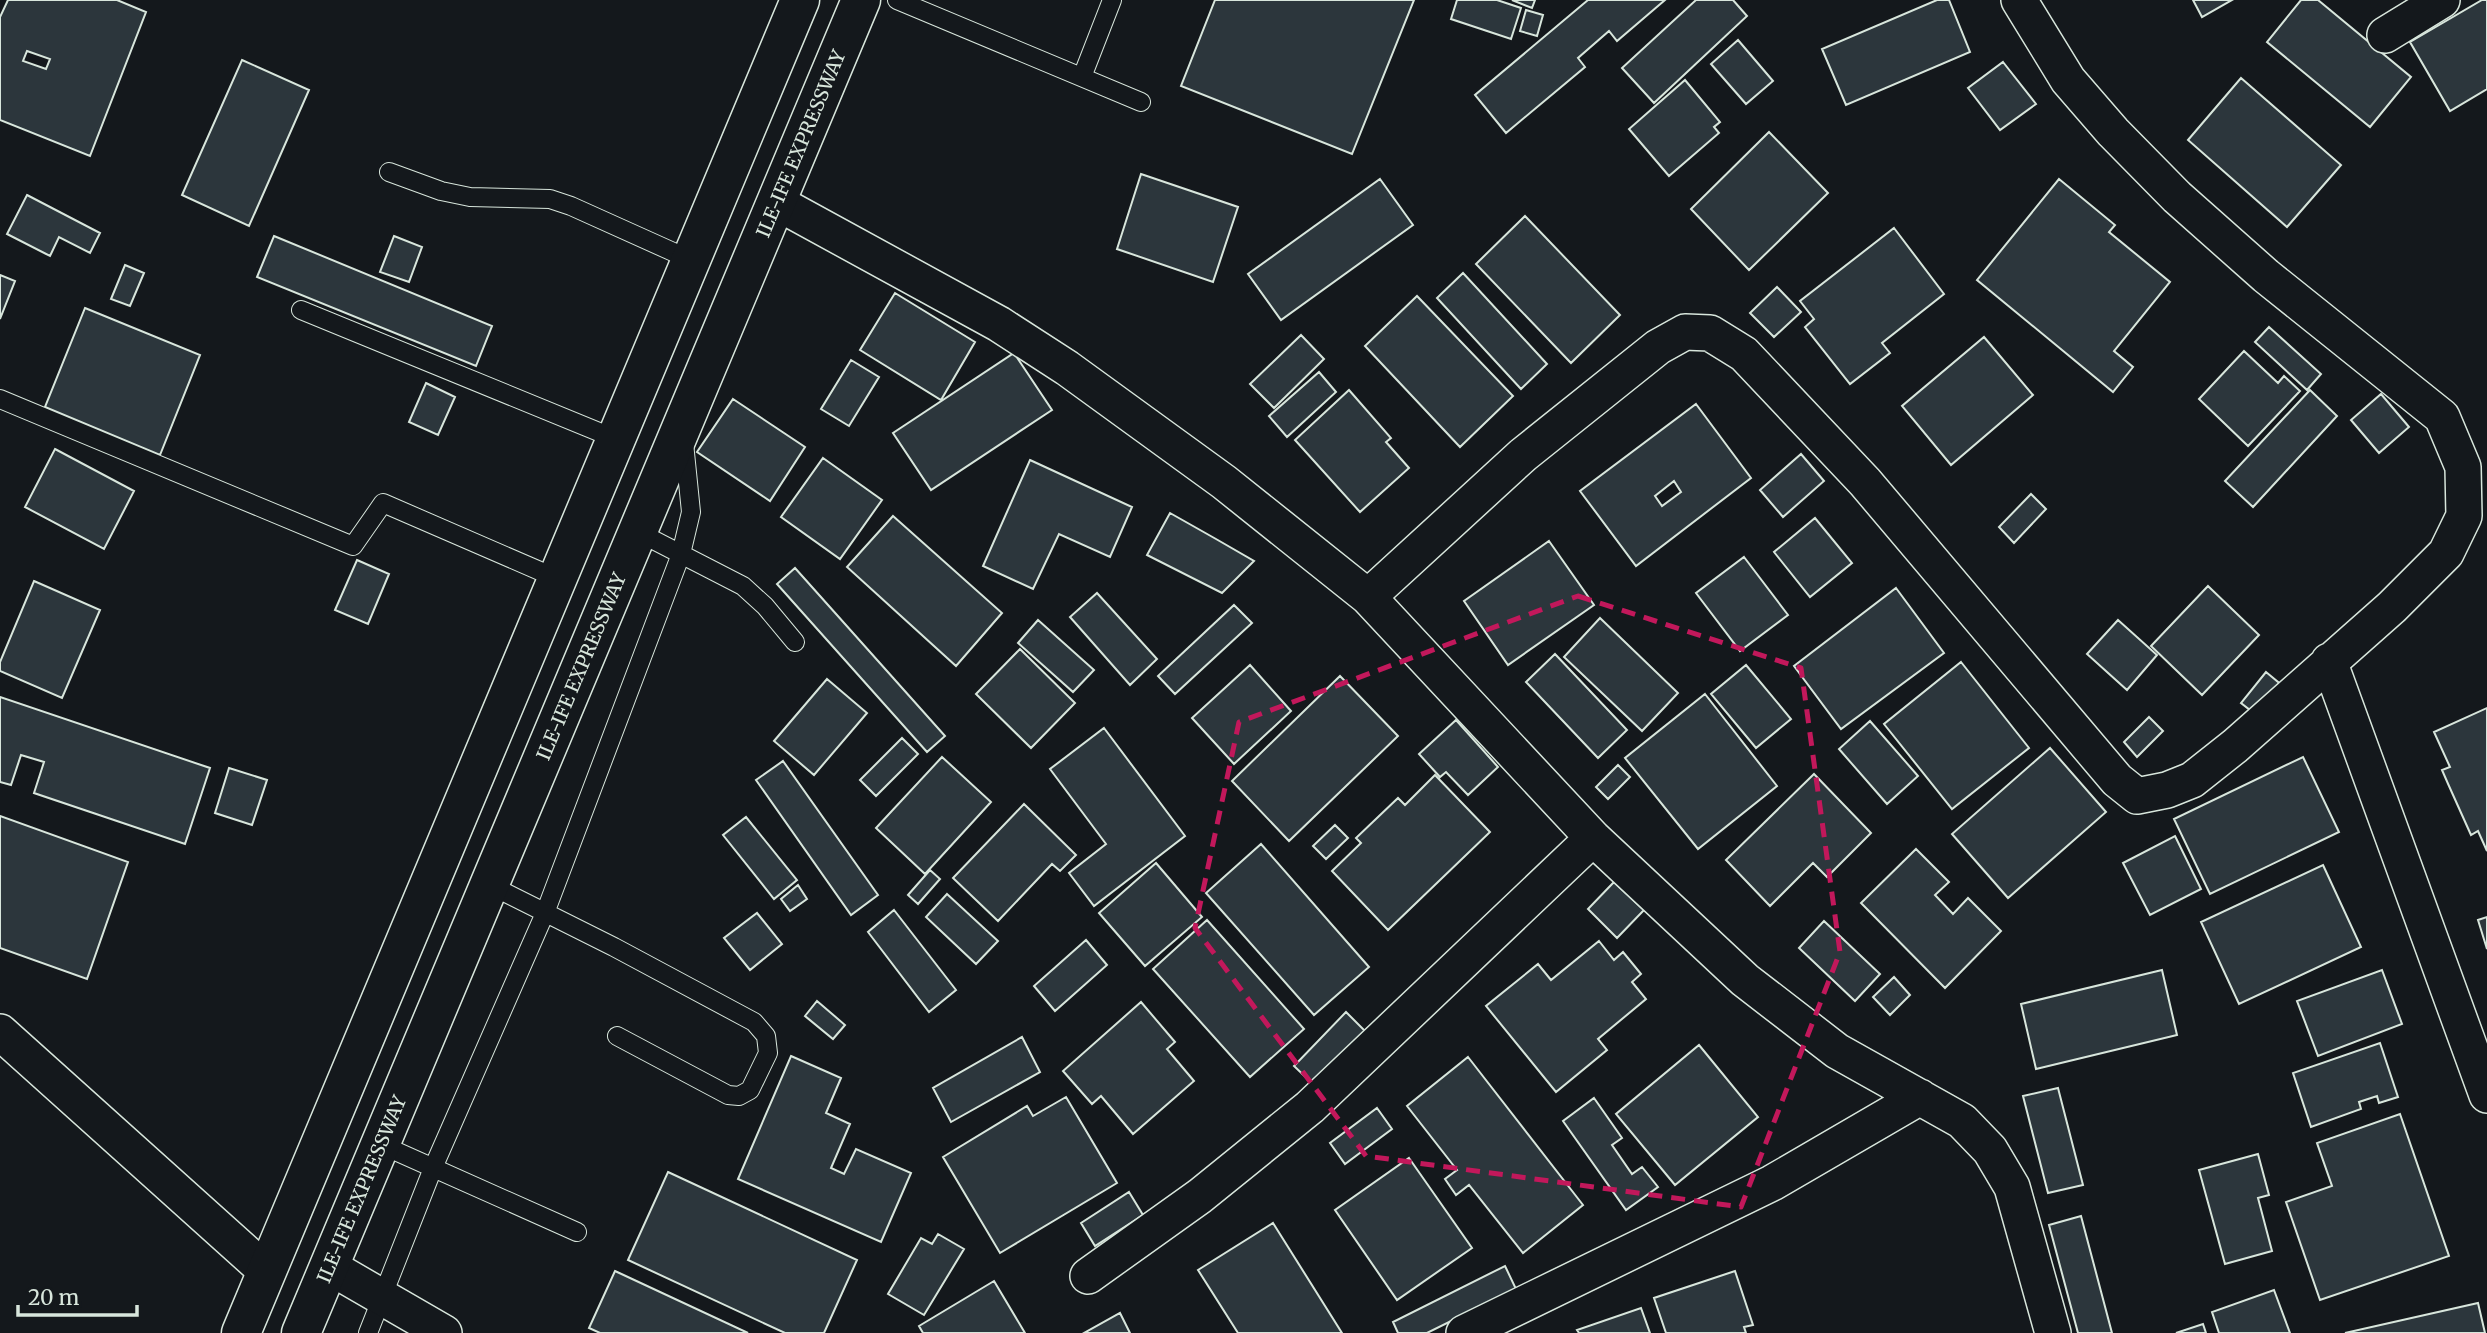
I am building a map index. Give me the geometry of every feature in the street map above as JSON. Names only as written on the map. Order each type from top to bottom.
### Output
[{"type":"highway","points":[[241,1333],[800,0]]},
{"type":"highway","name":"ILE-IFE EXPRESSWAY","points":[[301,1333],[861,0]]},
{"type":"street","points":[[1368,597],[1523,455],[1658,347],[1685,332],[1710,333],[1744,354],[1865,482],[2117,780],[2137,796],[2167,790],[2192,780],[2235,746],[2392,607],[2446,553],[2464,516],[2463,467],[2442,417],[2266,276],[2177,197],[2113,132],[2068,80],[2019,0]]},
{"type":"street","points":[[2385,35],[2442,0]]},
{"type":"street","points":[[776,202],[999,324],[1067,368],[1224,482],[1368,597],[1593,838],[1745,980],[1837,1051],[1962,1121],[1990,1150],[2011,1188],[2053,1333]]},
{"type":"street","points":[[2329,661],[2487,1096]]},
{"type":"street","points":[[1088,1276],[1200,1196],[1310,1107],[1593,838]]},
{"type":"street","points":[[0,1032],[267,1272]]},
{"type":"street","points":[[1464,1333],[1772,1183],[1920,1097]]},
{"type":"street","points":[[330,1267],[444,1333]]},
{"type":"lane","points":[[897,0],[1141,102]]},
{"type":"lane","points":[[1083,77],[1112,0]]},
{"type":"lane","points":[[389,172],[441,191],[461,195],[550,200],[572,206],[691,260]]},
{"type":"lane","points":[[301,310],[616,439]]},
{"type":"lane","points":[[0,399],[353,546],[383,503],[556,578]]},
{"type":"lane","points":[[368,1333],[433,1168],[545,913],[681,554],[691,512],[683,426]]},
{"type":"lane","points":[[638,533],[743,586],[765,606],[795,642]]},
{"type":"lane","points":[[490,885],[754,1022],[766,1036],[768,1053],[750,1090],[739,1096],[728,1095],[617,1036]]},
{"type":"lane","points":[[382,1145],[577,1232]]},
{"type":"highlighted area","points":[[1578,596],[1801,668],[1840,952],[1741,1207],[1366,1156],[1195,928],[1239,722]]},
{"type":"building","points":[[8,0],[117,0],[146,12],[90,156],[0,120],[0,17]],"holes":[[[27,51],[50,59],[46,69],[23,61]]]},
{"type":"building","points":[[1215,0],[1414,0],[1352,154],[1181,86]]},
{"type":"building","points":[[1457,0],[1497,0],[1521,8],[1511,39],[1451,19]]},
{"type":"building","points":[[1512,0],[1535,0],[1532,8]]},
{"type":"building","points":[[1588,0],[1665,0],[1617,41],[1609,31],[1578,58],[1585,67],[1506,133],[1475,95]]},
{"type":"building","points":[[1696,0],[1733,0],[1747,16],[1654,103],[1622,68]]},
{"type":"building","points":[[1937,0],[1949,0],[1970,52],[1846,105],[1822,49]]},
{"type":"building","points":[[2193,0],[2232,0],[2202,17]]},
{"type":"building","points":[[2301,0],[2318,0],[2411,77],[2370,127],[2267,42]]},
{"type":"building","points":[[2482,0],[2487,0],[2487,89],[2450,111],[2410,42]]},
{"type":"building","points":[[1526,10],[1543,15],[1537,36],[1520,31]]},
{"type":"building","points":[[1738,40],[1773,81],[1746,104],[1711,64]]},
{"type":"building","points":[[242,60],[309,90],[249,226],[182,195]]},
{"type":"building","points":[[2003,62],[2036,104],[2000,130],[1968,88]]},
{"type":"building","points":[[2241,78],[2341,165],[2287,227],[2188,140]]},
{"type":"building","points":[[1685,80],[1720,122],[1714,127],[1719,133],[1669,176],[1629,129]]},
{"type":"building","points":[[1769,132],[1828,193],[1749,270],[1691,209]]},
{"type":"building","points":[[1141,174],[1238,207],[1213,282],[1117,249]]},
{"type":"building","points":[[1380,179],[1413,225],[1281,320],[1248,274]]},
{"type":"building","points":[[2059,179],[2115,225],[2109,232],[2170,282],[2114,351],[2133,367],[2113,392],[1977,280]]},
{"type":"building","points":[[27,195],[100,233],[90,253],[59,237],[50,256],[7,234]]},
{"type":"building","points":[[1525,216],[1620,315],[1571,363],[1476,264]]},
{"type":"building","points":[[1894,228],[1944,294],[1882,343],[1890,353],[1850,384],[1805,327],[1814,319],[1800,301]]},
{"type":"building","points":[[274,236],[492,326],[476,366],[257,277]]},
{"type":"building","points":[[394,236],[422,247],[409,282],[380,272]]},
{"type":"building","points":[[125,265],[144,273],[130,306],[111,299]]},
{"type":"building","points":[[1463,273],[1547,364],[1521,389],[1437,298]]},
{"type":"building","points":[[0,275],[15,281],[0,319]]},
{"type":"building","points":[[1777,287],[1801,312],[1774,337],[1750,313]]},
{"type":"building","points":[[895,293],[975,342],[941,400],[860,350]]},
{"type":"building","points":[[1417,296],[1513,396],[1460,447],[1365,346]]},
{"type":"building","points":[[85,308],[200,355],[160,455],[45,407]]},
{"type":"building","points":[[2269,327],[2321,374],[2307,390],[2255,342]]},
{"type":"building","points":[[1301,335],[1324,359],[1274,408],[1250,384]]},
{"type":"building","points":[[1984,337],[2033,395],[1951,465],[1902,406]]},
{"type":"building","points":[[2244,351],[2278,383],[2284,376],[2300,391],[2248,446],[2199,399]]},
{"type":"building","points":[[1014,353],[1052,410],[931,490],[893,433]]},
{"type":"building","points":[[851,360],[879,377],[849,426],[821,409]]},
{"type":"building","points":[[1319,372],[1336,392],[1287,437],[1269,416]]},
{"type":"building","points":[[426,383],[455,397],[438,435],[409,422]]},
{"type":"building","points":[[1349,390],[1391,438],[1386,442],[1409,468],[1360,512],[1295,440]]},
{"type":"building","points":[[2310,390],[2337,416],[2253,507],[2225,481]]},
{"type":"building","points":[[2381,394],[2409,427],[2379,453],[2351,420]]},
{"type":"building","points":[[733,399],[805,447],[770,501],[697,452]]},
{"type":"building","points":[[1696,404],[1751,478],[1636,566],[1580,491]],"holes":[[[1674,481],[1681,492],[1662,506],[1655,496]]]},
{"type":"building","points":[[55,449],[134,491],[104,549],[25,507]]},
{"type":"building","points":[[1801,454],[1824,481],[1783,517],[1760,490]]},
{"type":"building","points":[[823,458],[882,500],[840,559],[781,517]]},
{"type":"building","points":[[1030,460],[1132,507],[1110,557],[1059,534],[1033,589],[983,566]]},
{"type":"building","points":[[2031,494],[2046,509],[2014,543],[1999,527]]},
{"type":"building","points":[[1170,513],[1254,561],[1222,593],[1147,555]]},
{"type":"building","points":[[893,516],[1002,613],[956,666],[847,567]]},
{"type":"building","points":[[1815,518],[1852,563],[1810,597],[1774,552]]},
{"type":"building","points":[[1549,541],[1594,605],[1508,665],[1464,601]]},
{"type":"building","points":[[1744,557],[1788,615],[1740,651],[1696,593]]},
{"type":"building","points":[[357,560],[389,574],[368,624],[335,610]]},
{"type":"building","points":[[795,568],[945,736],[927,752],[777,584]]},
{"type":"building","points":[[34,581],[100,610],[62,698],[0,671],[0,662]]},
{"type":"building","points":[[2208,586],[2259,635],[2202,695],[2151,646]]},
{"type":"building","points":[[1896,588],[1944,653],[1841,729],[1794,666]]},
{"type":"building","points":[[1097,593],[1157,659],[1130,685],[1070,617]]},
{"type":"building","points":[[1234,605],[1252,623],[1175,694],[1158,676]]},
{"type":"building","points":[[1600,618],[1678,693],[1642,731],[1564,657]]},
{"type":"building","points":[[1038,620],[1094,670],[1073,692],[1018,643]]},
{"type":"building","points":[[2118,620],[2157,655],[2127,690],[2087,654]]},
{"type":"building","points":[[1020,649],[1075,703],[1031,748],[976,694]]},
{"type":"building","points":[[1555,654],[1627,730],[1598,758],[1526,682]]},
{"type":"building","points":[[1961,662],[2029,748],[1952,809],[1884,724]]},
{"type":"building","points":[[1250,665],[1291,711],[1234,764],[1192,718]]},
{"type":"building","points":[[1746,665],[1791,719],[1756,748],[1711,694]]},
{"type":"building","points":[[2266,672],[2284,687],[2259,717],[2241,703]]},
{"type":"building","points":[[1340,676],[1398,736],[1289,841],[1232,781]]},
{"type":"building","points":[[827,679],[867,713],[814,775],[774,741]]},
{"type":"building","points":[[1705,694],[1777,786],[1698,849],[1625,758]]},
{"type":"building","points":[[0,697],[210,768],[185,844],[34,793],[44,762],[21,755],[11,785],[0,782]]},
{"type":"building","points":[[2487,708],[2487,851],[2478,831],[2471,835],[2449,786],[2442,770],[2450,767],[2434,732]]},
{"type":"building","points":[[2149,717],[2163,731],[2137,757],[2124,742]]},
{"type":"building","points":[[1456,720],[1498,767],[1468,795],[1446,772],[1440,777],[1419,754]]},
{"type":"building","points":[[1870,721],[1918,776],[1887,804],[1839,749]]},
{"type":"building","points":[[1104,728],[1185,836],[1094,906],[1069,873],[1106,844],[1050,769]]},
{"type":"building","points":[[902,738],[918,754],[876,796],[860,780]]},
{"type":"building","points":[[2050,748],[2106,812],[2008,898],[1952,834]]},
{"type":"building","points":[[942,757],[991,802],[925,874],[876,828]]},
{"type":"building","points":[[2303,757],[2339,832],[2210,894],[2174,819]]},
{"type":"building","points":[[783,761],[878,895],[851,915],[756,780]]},
{"type":"building","points":[[1618,765],[1630,777],[1608,799],[1596,787]]},
{"type":"building","points":[[229,768],[267,780],[252,825],[215,813]]},
{"type":"building","points":[[1814,774],[1871,833],[1827,877],[1813,863],[1770,906],[1726,860]]},
{"type":"building","points":[[1435,775],[1490,832],[1388,930],[1332,871],[1361,843],[1356,838],[1398,798],[1405,805]]},
{"type":"building","points":[[1024,804],[1076,855],[1060,871],[1052,864],[998,921],[953,878]]},
{"type":"building","points":[[0,816],[128,862],[87,979],[0,948]]},
{"type":"building","points":[[746,817],[797,880],[774,899],[723,835]]},
{"type":"building","points":[[1335,825],[1348,838],[1326,859],[1313,846]]},
{"type":"building","points":[[2175,836],[2201,889],[2150,915],[2123,863]]},
{"type":"building","points":[[1261,844],[1369,967],[1314,1015],[1206,893]]},
{"type":"building","points":[[1916,849],[1949,882],[1935,895],[1953,914],[1968,898],[2001,931],[1945,988],[1861,903]]},
{"type":"building","points":[[1156,863],[1202,917],[1145,966],[1099,913]]},
{"type":"building","points":[[2323,865],[2361,947],[2239,1004],[2201,922]]},
{"type":"building","points":[[930,870],[940,879],[918,904],[908,895]]},
{"type":"building","points":[[1614,882],[1644,910],[1617,938],[1588,909]]},
{"type":"building","points":[[798,885],[807,899],[790,911],[781,899]]},
{"type":"building","points":[[947,894],[998,941],[976,964],[926,917]]},
{"type":"building","points":[[894,910],[956,990],[929,1012],[868,932]]},
{"type":"building","points":[[757,913],[782,944],[750,970],[724,938]]},
{"type":"building","points":[[2487,917],[2487,949],[2478,920]]},
{"type":"building","points":[[1207,920],[1304,1029],[1250,1077],[1153,969]]},
{"type":"building","points":[[1824,921],[1880,974],[1855,1001],[1799,948]]},
{"type":"building","points":[[1086,940],[1107,965],[1055,1011],[1034,986]]},
{"type":"building","points":[[1599,941],[1614,960],[1623,952],[1641,974],[1632,982],[1646,999],[1598,1039],[1607,1050],[1556,1092],[1486,1006],[1538,964],[1551,980]]},
{"type":"building","points":[[2162,970],[2177,1035],[2036,1069],[2021,1004]]},
{"type":"building","points":[[2382,970],[2402,1024],[2318,1056],[2297,1001]]},
{"type":"building","points":[[1894,977],[1910,995],[1890,1015],[1873,997]]},
{"type":"building","points":[[817,1001],[845,1025],[833,1039],[805,1016]]},
{"type":"building","points":[[1141,1002],[1175,1042],[1167,1049],[1194,1081],[1133,1134],[1101,1096],[1092,1104],[1063,1071]]},
{"type":"building","points":[[1346,1012],[1367,1033],[1316,1087],[1294,1066]]},
{"type":"building","points":[[1022,1037],[1040,1072],[951,1122],[933,1088]]},
{"type":"building","points":[[2380,1043],[2398,1097],[2379,1103],[2377,1096],[2359,1102],[2361,1109],[2311,1127],[2293,1073]]},
{"type":"building","points":[[1699,1045],[1758,1117],[1675,1185],[1616,1114]]},
{"type":"building","points":[[791,1056],[841,1078],[826,1113],[850,1124],[831,1168],[844,1174],[856,1149],[911,1173],[881,1242],[738,1179]]},
{"type":"building","points":[[1468,1057],[1583,1205],[1523,1253],[1469,1185],[1456,1195],[1445,1179],[1457,1170],[1407,1106]]},
{"type":"building","points":[[2058,1088],[2083,1185],[2048,1193],[2023,1096]]},
{"type":"building","points":[[1066,1097],[1117,1183],[1000,1253],[943,1157],[1027,1106],[1033,1116]]},
{"type":"building","points":[[1594,1098],[1622,1138],[1612,1145],[1632,1174],[1642,1167],[1658,1187],[1626,1210],[1563,1121]]},
{"type":"building","points":[[1377,1108],[1392,1129],[1345,1164],[1330,1143]]},
{"type":"building","points":[[2400,1114],[2449,1256],[2320,1300],[2286,1202],[2332,1186],[2317,1143]]},
{"type":"building","points":[[2258,1154],[2269,1195],[2258,1198],[2272,1251],[2225,1264],[2199,1170]]},
{"type":"building","points":[[1409,1158],[1472,1248],[1397,1300],[1335,1210]]},
{"type":"building","points":[[668,1172],[857,1260],[824,1333],[785,1333],[628,1260]]},
{"type":"building","points":[[1129,1192],[1143,1215],[1095,1246],[1081,1223]]},
{"type":"building","points":[[2081,1216],[2112,1333],[2078,1333],[2049,1225]]},
{"type":"building","points":[[1273,1223],[1342,1333],[1238,1333],[1198,1270]]},
{"type":"building","points":[[938,1234],[964,1249],[924,1315],[888,1294],[921,1238],[932,1244]]},
{"type":"building","points":[[1505,1266],[1516,1289],[1427,1333],[1398,1333],[1393,1322]]},
{"type":"building","points":[[615,1271],[748,1333],[600,1333],[589,1328]]},
{"type":"building","points":[[1735,1271],[1753,1325],[1744,1327],[1746,1333],[1666,1333],[1654,1298]]},
{"type":"building","points":[[994,1281],[1025,1333],[923,1333],[919,1326]]},
{"type":"building","points":[[2274,1290],[2290,1333],[2219,1333],[2212,1312]]},
{"type":"building","points":[[2478,1303],[2485,1333],[2345,1333]]},
{"type":"building","points":[[1641,1308],[1650,1333],[1579,1333],[1577,1330]]},
{"type":"building","points":[[1120,1313],[1130,1333],[1084,1333]]},
{"type":"building","points":[[2203,1324],[2206,1333],[2176,1333]]}]
